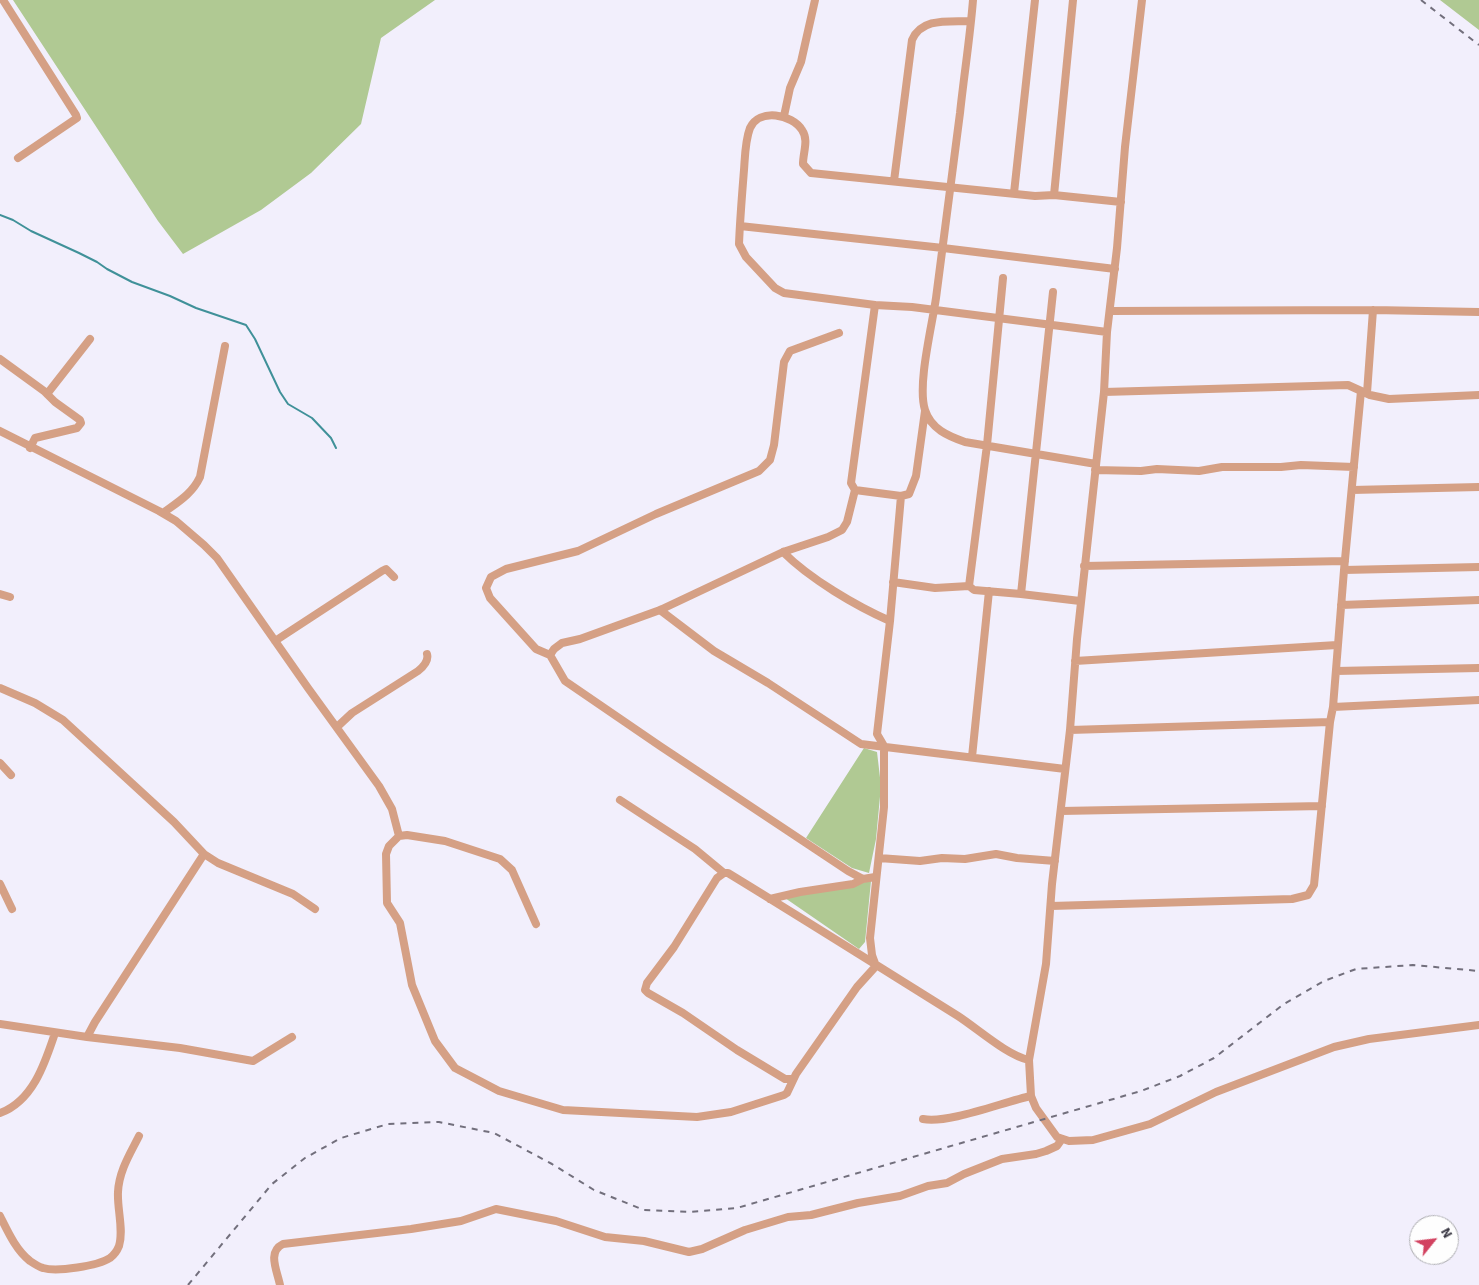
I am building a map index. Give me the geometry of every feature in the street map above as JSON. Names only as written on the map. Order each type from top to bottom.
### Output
[{"type":"street","points":[[3,0],[77,118],[18,158]]},
{"type":"street","points":[[784,116],[790,88],[801,62],[815,0]]},
{"type":"street","points":[[854,490],[901,496],[909,494],[916,476],[926,411],[924,387],[927,351],[943,248],[973,0]]},
{"type":"street","points":[[1014,193],[1036,0]]},
{"type":"street","points":[[1054,196],[1072,0]]},
{"type":"street","points":[[1142,0],[1107,332],[1104,392],[1080,601],[1070,730],[1055,861],[1046,964],[1029,1060],[1031,1096],[1052,1132],[1062,1139],[1069,1141],[1093,1140],[1150,1124],[1216,1092],[1334,1047],[1369,1039],[1479,1025]]},
{"type":"street","points":[[894,181],[912,40],[915,32],[929,24],[939,22],[971,21]]},
{"type":"street","points":[[1107,332],[934,310],[794,295],[779,291],[746,257],[739,244],[746,149],[750,128],[760,118],[784,116],[791,119],[802,130],[805,142],[803,164],[811,173],[823,176],[1121,202]]},
{"type":"street","points":[[740,226],[1115,269]]},
{"type":"street","points":[[969,586],[987,445],[1003,278]]},
{"type":"street","points":[[1021,594],[1053,292]]},
{"type":"street","points":[[550,655],[562,643],[580,639],[660,610],[783,552],[828,537],[842,530],[847,522],[854,490],[851,483],[875,305]]},
{"type":"street","points":[[1110,311],[1373,310],[1479,312]]},
{"type":"street","points":[[1051,906],[1292,899],[1308,895],[1314,885],[1333,707],[1354,467],[1373,310]]},
{"type":"street","points":[[839,333],[790,351],[784,362],[774,445],[770,460],[759,471],[656,514],[578,551],[506,569],[491,577],[486,588],[490,598],[536,649],[550,655],[565,681],[862,879]]},
{"type":"street","points":[[47,394],[90,339]]},
{"type":"street","points":[[163,513],[189,494],[196,486],[200,477],[225,346]]},
{"type":"street","points":[[0,360],[47,394],[81,423],[77,428],[35,438],[30,448]]},
{"type":"street","points":[[1104,392],[1348,385],[1389,399],[1479,396]]},
{"type":"street","points":[[926,411],[931,421],[942,433],[965,442],[1095,467],[1141,471],[1157,469],[1199,472],[1222,467],[1281,467],[1300,465],[1354,467]]},
{"type":"street","points":[[0,431],[30,448],[163,513],[190,532],[217,558],[384,794],[392,809],[399,836]]},
{"type":"street","points":[[1352,490],[1479,487]]},
{"type":"street","points":[[876,966],[870,938],[884,807],[884,746],[877,734],[890,621],[901,496]]},
{"type":"street","points":[[783,552],[794,563],[864,610],[890,621]]},
{"type":"street","points":[[1084,566],[1345,561]]},
{"type":"street","points":[[1344,570],[1479,567]]},
{"type":"street","points":[[275,641],[382,571],[386,569],[394,576]]},
{"type":"street","points":[[893,582],[935,588],[969,586],[974,590],[1080,601]]},
{"type":"street","points":[[972,757],[989,591]]},
{"type":"street","points":[[0,594],[10,596]]},
{"type":"street","points":[[1341,605],[1479,600]]},
{"type":"street","points":[[660,610],[714,651],[768,683],[861,744],[1065,769]]},
{"type":"street","points":[[1075,661],[1337,645]]},
{"type":"street","points":[[337,727],[352,713],[418,671],[425,664],[428,658],[427,654]]},
{"type":"street","points":[[1336,671],[1479,668]]},
{"type":"street","points":[[0,688],[35,703],[63,720],[174,822],[204,854],[218,863],[293,894],[315,909]]},
{"type":"street","points":[[1333,707],[1479,700]]},
{"type":"street","points":[[1070,730],[1330,722]]},
{"type":"street","points":[[0,763],[11,775]]},
{"type":"street","points":[[620,800],[695,849],[724,873],[728,873],[770,899],[1012,1053],[1029,1060]]},
{"type":"street","points":[[1061,811],[1322,806]]},
{"type":"street","points":[[536,924],[512,870],[500,859],[444,841],[407,835],[399,836],[389,846],[386,854],[387,903],[400,923],[412,985],[435,1041],[455,1068],[499,1091],[562,1110],[697,1117],[732,1112],[778,1098],[787,1093],[793,1079],[857,987],[876,966]]},
{"type":"street","points":[[87,1037],[204,854]]},
{"type":"street","points":[[879,858],[920,861],[942,858],[965,859],[996,854],[1055,861]]},
{"type":"street","points":[[724,873],[717,878],[674,947],[647,983],[646,990],[737,1050],[786,1079],[793,1079]]},
{"type":"street","points":[[770,899],[800,892],[853,884],[862,879],[876,877]]},
{"type":"street","points":[[0,884],[12,909]]},
{"type":"street","points":[[0,1024],[55,1033],[180,1048],[253,1061],[292,1037]]},
{"type":"street","points":[[0,1113],[18,1103],[29,1091],[45,1061],[55,1033]]},
{"type":"street","points":[[924,1119],[934,1120],[959,1115],[1031,1096]]},
{"type":"street","points":[[0,1216],[20,1250],[29,1260],[41,1268],[63,1269],[107,1260],[119,1245],[119,1182],[125,1163],[139,1136]]},
{"type":"street","points":[[280,1285],[274,1253],[276,1247],[283,1244],[444,1224],[461,1221],[496,1209],[556,1221],[605,1237],[644,1241],[689,1252],[702,1249],[745,1230],[788,1217],[811,1215],[858,1202],[900,1196],[928,1186],[947,1183],[1002,1159],[1046,1151],[1057,1146],[1062,1139]]},
{"type":"green space","points":[[13,0],[435,0],[381,38],[361,124],[311,173],[261,210],[183,254],[158,221]]},
{"type":"green space","points":[[1440,0],[1479,0],[1479,30]]},
{"type":"green space","points":[[864,748],[877,752],[881,786],[876,839],[869,873],[852,868],[806,838]]},
{"type":"green space","points":[[871,881],[865,942],[859,949],[785,898]]},
{"type":"waterway","points":[[0,215],[97,262],[132,282],[196,308],[246,325],[288,404],[312,418],[331,438],[336,448]]},
{"type":"railway","points":[[1421,0],[1479,45]]},
{"type":"railway","points":[[188,1285],[272,1184],[305,1158],[341,1138],[388,1124],[439,1122],[494,1133],[552,1164],[594,1190],[644,1210],[690,1212],[737,1208],[1141,1091],[1180,1076],[1214,1058],[1284,1004],[1324,981],[1356,969],[1413,965],[1479,971]]}]
